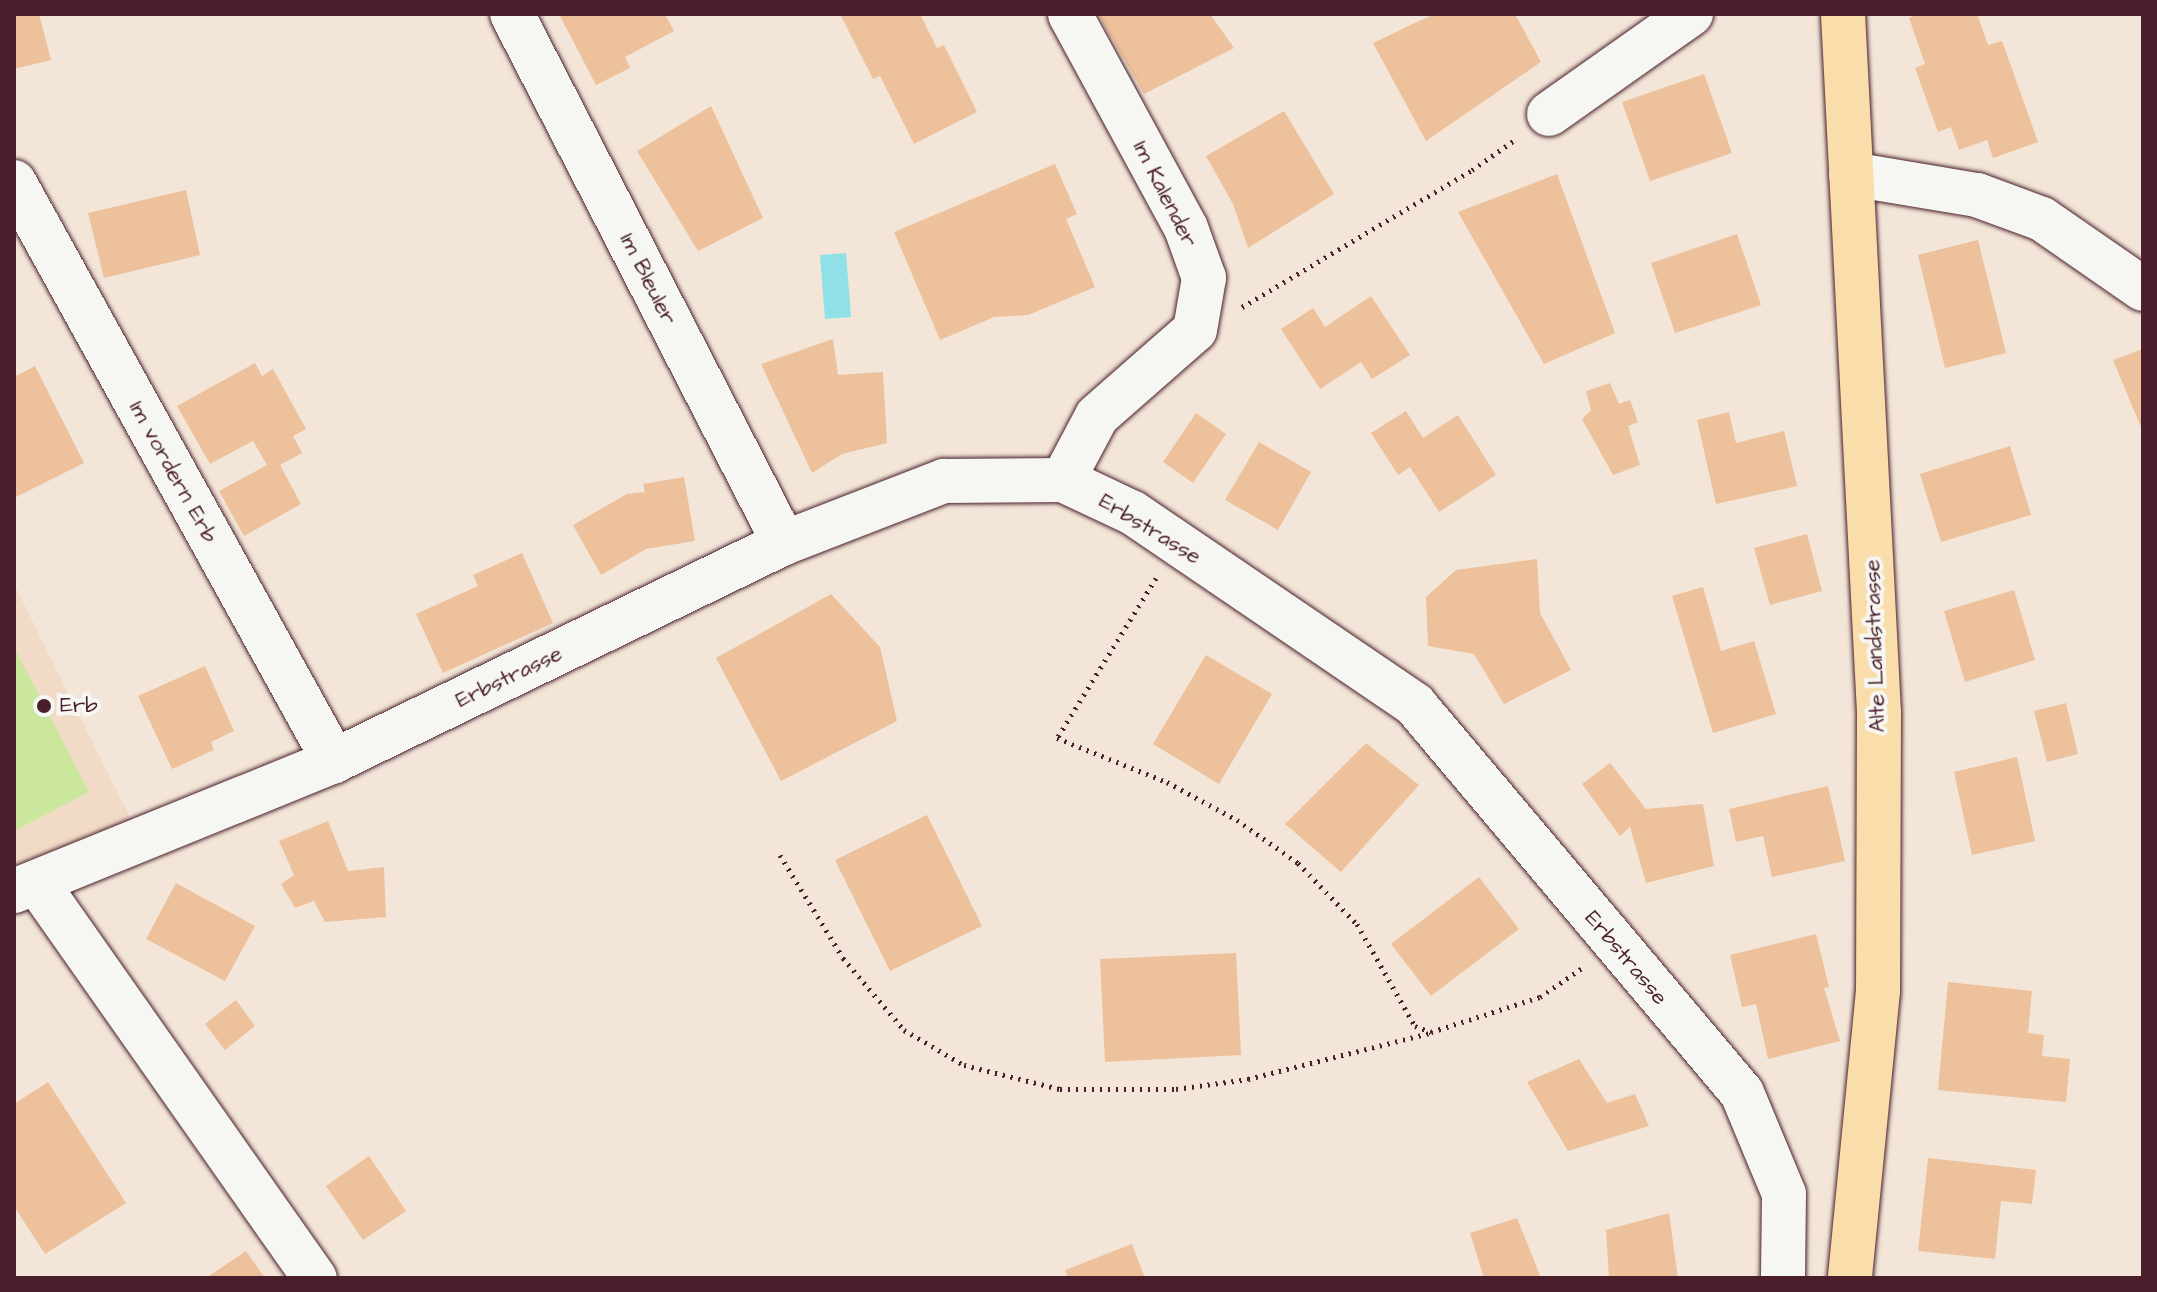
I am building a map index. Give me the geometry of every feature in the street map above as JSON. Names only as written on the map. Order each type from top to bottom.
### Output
[{"type":"main road","name":"Alte Landstrasse","points":[[1843,14],[1879,712],[1878,991],[1850,1278]]},
{"type":"street","name":"Im Bleuler","points":[[512,14],[784,543]]},
{"type":"street","name":"Im Kalender","points":[[1063,480],[1097,416],[1195,330],[1204,278],[1186,228],[1070,14]]},
{"type":"street","points":[[1549,114],[1691,14]]},
{"type":"street","points":[[1851,174],[1977,195],[2042,219],[2143,289]]},
{"type":"street","name":"Im vordern Erb","points":[[14,182],[334,761]]},
{"type":"street","name":"Erbstrasse","points":[[315,1278],[26,887],[334,761],[784,543],[944,481],[1063,480],[1133,513],[1415,705],[1742,1093],[1784,1194],[1783,1278]]},
{"type":"path","points":[[1233,312],[1472,170],[1549,114]]},
{"type":"path","points":[[1177,543],[1057,738],[1167,782],[1237,820],[1298,863],[1357,924],[1415,1026],[1431,1032]]},
{"type":"path","points":[[780,855],[843,958],[904,1030],[964,1065],[1060,1089],[1176,1089],[1248,1079],[1431,1032],[1540,997],[1615,944]]},
{"type":"shaded area","name":"Erb","points":[[14,584],[135,827],[14,872]]},
{"type":"green space","points":[[14,647],[89,792],[14,831]]},
{"type":"water","points":[[846,253],[851,317],[825,319],[820,255]]},
{"type":"building","points":[[14,14],[39,14],[51,60],[14,69]]},
{"type":"building","points":[[559,14],[665,14],[674,31],[625,57],[630,68],[596,85]]},
{"type":"building","points":[[840,14],[920,14],[937,48],[944,45],[977,112],[914,144],[880,76],[873,79]]},
{"type":"building","points":[[1098,14],[1210,14],[1234,48],[1144,94]]},
{"type":"building","points":[[1434,14],[1515,14],[1541,62],[1426,141],[1373,43]]},
{"type":"building","points":[[1919,14],[1977,14],[1988,45],[2002,41],[2038,142],[1993,158],[1987,140],[1959,150],[1951,127],[1938,132],[1915,68],[1925,64],[1909,18]]},
{"type":"building","points":[[1704,74],[1732,153],[1650,181],[1622,102]]},
{"type":"building","points":[[711,106],[763,218],[698,251],[637,151]]},
{"type":"building","points":[[1284,111],[1334,194],[1248,248],[1233,204],[1206,156]]},
{"type":"building","points":[[1055,164],[1077,214],[1066,219],[1095,287],[1028,315],[994,317],[940,340],[894,232]]},
{"type":"building","points":[[1557,174],[1615,333],[1544,364],[1458,212]]},
{"type":"building","points":[[186,190],[200,255],[104,278],[88,213]]},
{"type":"building","points":[[1737,234],[1761,305],[1675,333],[1651,263]]},
{"type":"building","points":[[1978,240],[2006,353],[1945,368],[1918,255]]},
{"type":"building","points":[[1371,296],[1410,355],[1372,379],[1361,362],[1320,389],[1281,329],[1313,308],[1325,327]]},
{"type":"building","points":[[833,339],[838,375],[883,372],[887,443],[842,454],[812,473],[761,364]]},
{"type":"building","points":[[2143,349],[2143,432],[2113,360]]},
{"type":"building","points":[[255,363],[262,376],[273,369],[306,429],[293,436],[302,453],[280,465],[301,504],[244,536],[219,491],[267,465],[253,441],[210,464],[177,406]]},
{"type":"building","points":[[35,366],[84,463],[14,498],[14,377]]},
{"type":"building","points":[[1610,383],[1619,404],[1630,400],[1638,422],[1628,426],[1640,465],[1613,475],[1582,419],[1591,410],[1586,391]]},
{"type":"building","points":[[1406,411],[1423,438],[1458,415],[1496,475],[1439,512],[1410,467],[1398,475],[1371,433]]},
{"type":"building","points":[[1729,412],[1736,443],[1784,431],[1797,486],[1716,504],[1697,420]]},
{"type":"building","points":[[1196,413],[1226,434],[1193,483],[1163,462]]},
{"type":"building","points":[[1259,442],[1311,472],[1278,530],[1225,500]]},
{"type":"building","points":[[2010,446],[2031,515],[1941,542],[1920,474]]},
{"type":"building","points":[[684,477],[695,541],[646,549],[601,575],[573,525],[627,494],[645,492],[643,484]]},
{"type":"building","points":[[1807,534],[1822,591],[1770,605],[1754,548]]},
{"type":"building","points":[[522,553],[553,623],[443,673],[416,614],[478,586],[473,575]]},
{"type":"building","points":[[1537,559],[1540,613],[1571,670],[1504,704],[1474,654],[1428,646],[1426,597],[1456,570]]},
{"type":"building","points":[[1703,587],[1721,651],[1754,641],[1776,714],[1713,733],[1672,596]]},
{"type":"building","points":[[2014,590],[2035,660],[1965,682],[1944,611]]},
{"type":"building","points":[[831,594],[880,647],[897,721],[781,781],[716,658]]},
{"type":"building","points":[[1206,655],[1272,694],[1219,784],[1153,744]]},
{"type":"building","points":[[205,666],[234,731],[211,742],[214,750],[172,769],[138,696]]},
{"type":"building","points":[[2066,703],[2078,754],[2047,762],[2034,711]]},
{"type":"building","points":[[1366,743],[1419,785],[1341,872],[1285,824]]},
{"type":"building","points":[[2017,757],[2035,841],[1972,855],[1954,772]]},
{"type":"building","points":[[1610,763],[1646,809],[1703,804],[1714,866],[1646,883],[1630,827],[1620,836],[1582,784]]},
{"type":"building","points":[[1828,786],[1845,861],[1772,877],[1763,836],[1736,842],[1729,809]]},
{"type":"building","points":[[927,815],[982,926],[890,971],[835,860]]},
{"type":"building","points":[[328,821],[348,871],[384,867],[386,917],[325,922],[314,901],[295,908],[281,884],[294,875],[279,841]]},
{"type":"building","points":[[1479,877],[1519,929],[1431,996],[1391,944]]},
{"type":"building","points":[[176,883],[255,926],[225,981],[146,939]]},
{"type":"building","points":[[1816,934],[1829,987],[1824,988],[1840,1041],[1768,1059],[1756,1004],[1742,1007],[1730,955]]},
{"type":"building","points":[[1236,953],[1241,1055],[1105,1062],[1100,959]]},
{"type":"building","points":[[1948,982],[2032,991],[2028,1033],[2044,1035],[2042,1056],[2070,1059],[2066,1102],[1938,1090]]},
{"type":"building","points":[[236,1000],[255,1026],[225,1050],[205,1024]]},
{"type":"building","points":[[1579,1059],[1607,1103],[1635,1094],[1649,1126],[1568,1151],[1527,1082]]},
{"type":"building","points":[[48,1082],[126,1203],[45,1254],[14,1206],[14,1104]]},
{"type":"building","points":[[369,1156],[406,1211],[363,1240],[326,1186]]},
{"type":"building","points":[[1928,1158],[2036,1170],[2032,1204],[2001,1201],[1995,1259],[1918,1251]]},
{"type":"building","points":[[1669,1213],[1678,1278],[1609,1278],[1606,1230]]},
{"type":"building","points":[[1517,1218],[1541,1278],[1484,1278],[1470,1233]]},
{"type":"building","points":[[1132,1244],[1145,1278],[1068,1278],[1065,1270]]},
{"type":"building","points":[[246,1251],[265,1278],[206,1278]]},
{"type":"place","name":"Erb","points":[[44,706]]}]
